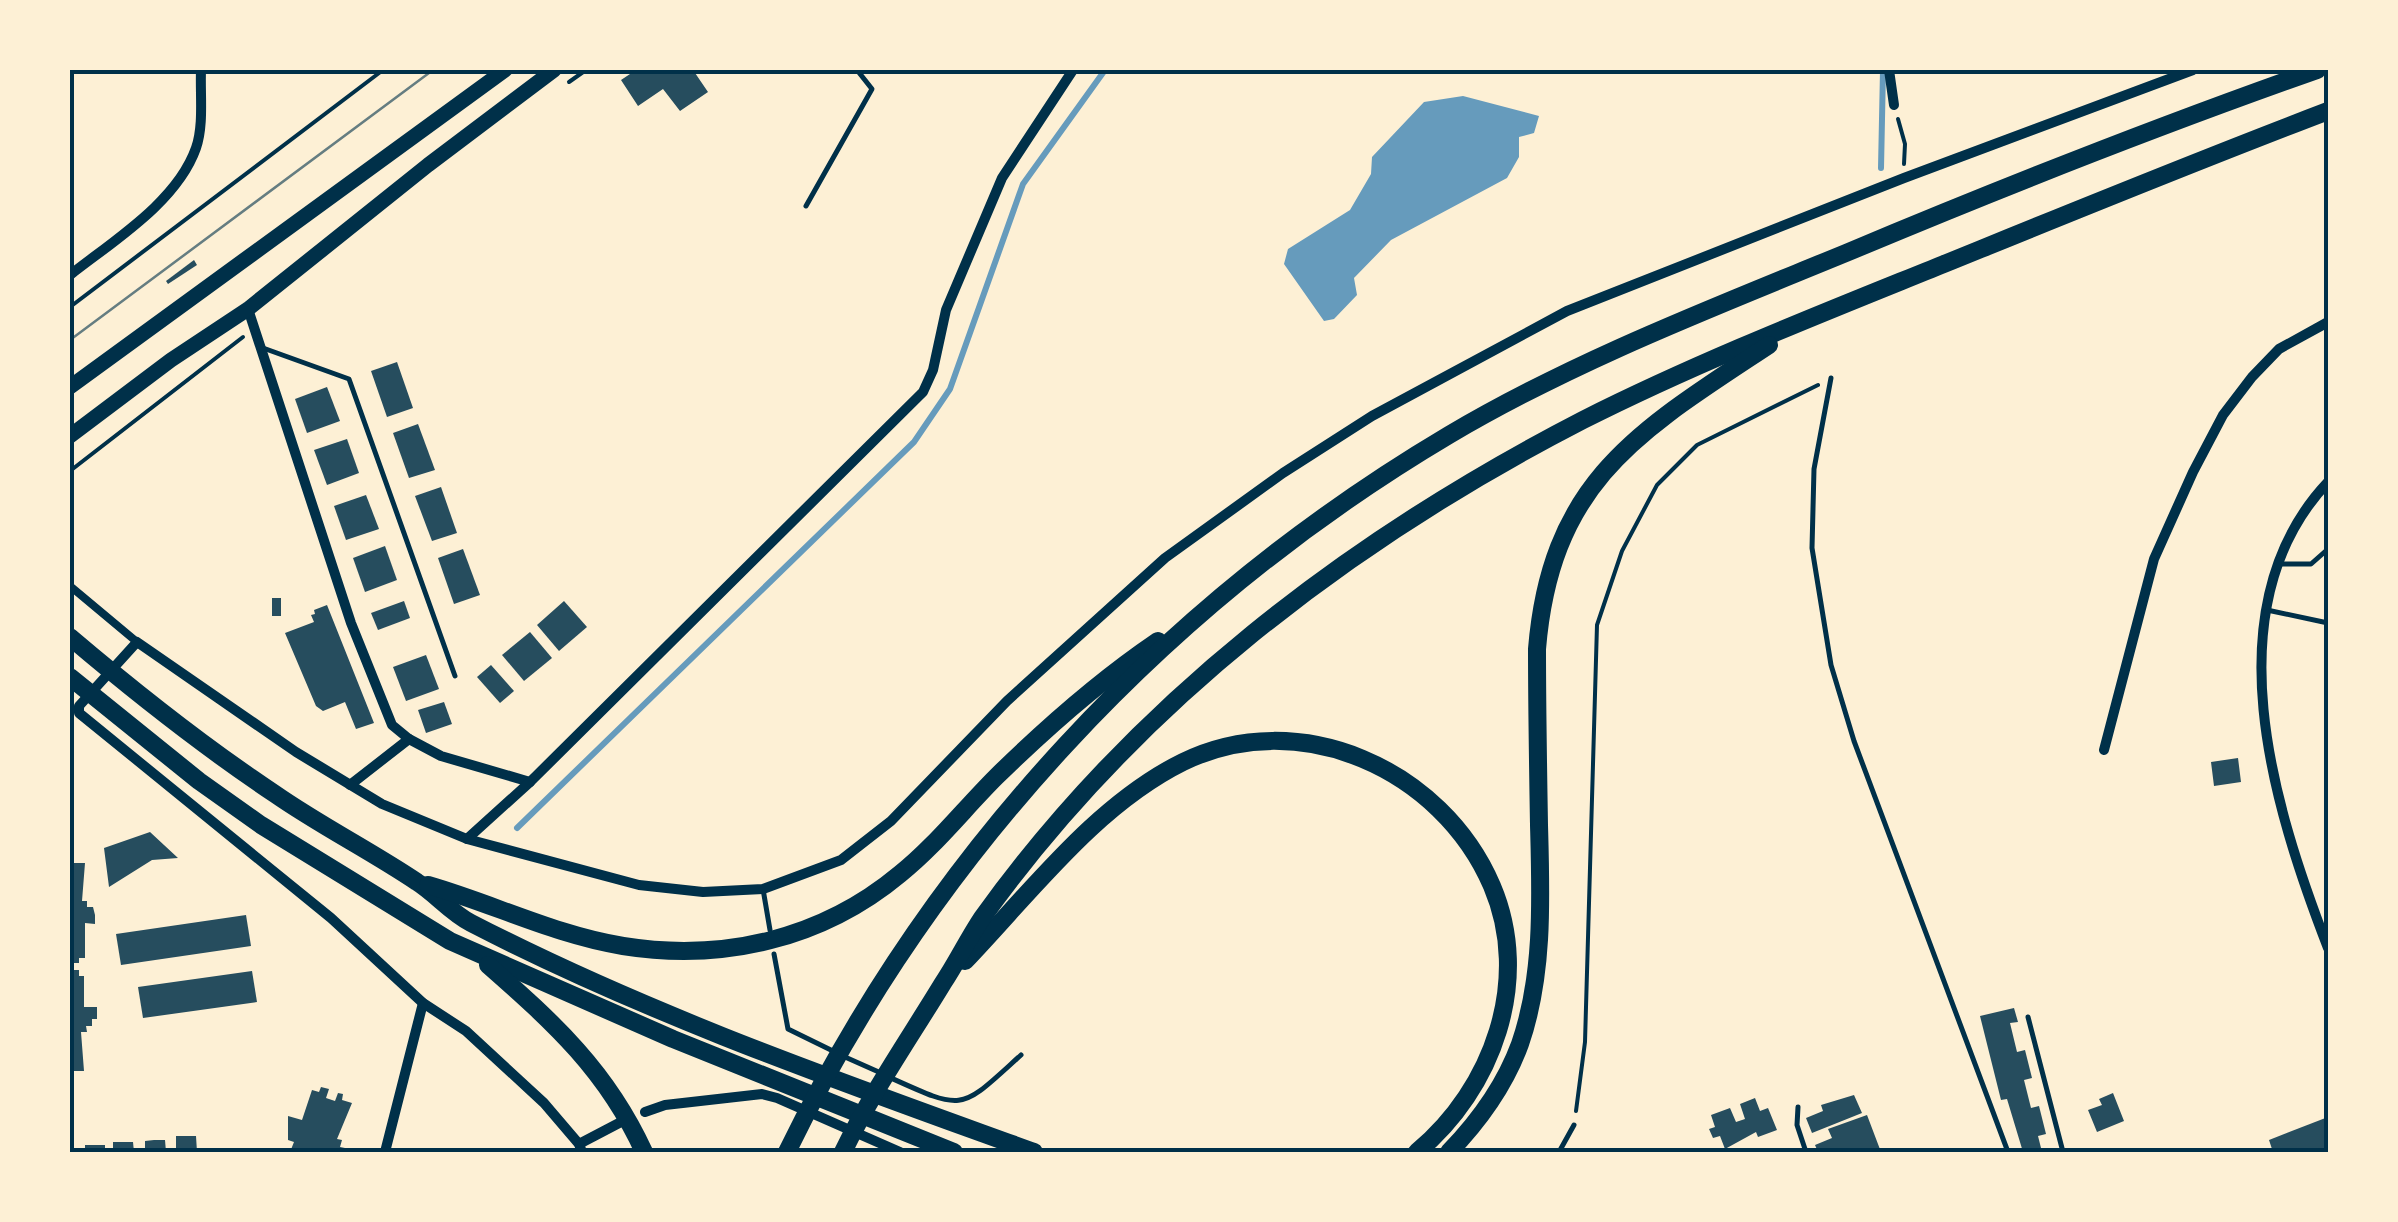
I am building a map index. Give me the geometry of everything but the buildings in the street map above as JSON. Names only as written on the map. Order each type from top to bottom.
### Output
[{"type":"highway","points":[[418,882],[576,936],[629,947],[726,948],[788,937],[834,918],[902,873],[1019,754],[1086,694],[1201,612],[1340,504],[1451,434],[1559,377],[1920,222],[2316,70]]},
{"type":"highway","points":[[845,1148],[888,1067],[980,921],[1050,830],[1093,783],[1236,646],[1324,576],[1409,519],[1610,407],[1815,315],[2328,111]]},
{"type":"highway","points":[[1449,1152],[1470,1131],[1498,1090],[1519,1046],[1532,998],[1540,865],[1537,649],[1545,590],[1565,533],[1595,481],[1634,438],[1815,315]]},
{"type":"highway","points":[[787,1152],[822,1080],[868,1001],[938,900],[1055,752],[1201,612]]},
{"type":"highway","points":[[70,637],[153,707],[220,756],[277,796],[418,882],[467,922],[736,1041],[1034,1152]]},
{"type":"highway","points":[[70,677],[199,782],[370,894],[477,955],[954,1152]]},
{"type":"highway","points":[[943,984],[1084,836],[1120,804],[1180,763],[1211,750],[1252,742],[1292,740],[1330,746],[1392,772],[1429,800],[1475,852],[1500,911],[1505,989],[1502,1019],[1492,1052],[1453,1118],[1417,1152]]},
{"type":"highway","points":[[477,955],[576,1045],[609,1086],[644,1152]]},
{"type":"main road","points":[[70,387],[505,70]]},
{"type":"main road","points":[[70,436],[170,360],[248,309],[554,70]]},
{"type":"street","points":[[70,276],[163,201],[195,151],[201,70]]},
{"type":"street","points":[[467,839],[530,782],[923,392],[933,370],[946,310],[1002,178],[1074,70]]},
{"type":"street","points":[[1889,70],[1894,105]]},
{"type":"street","points":[[70,586],[136,642],[296,752],[382,804],[467,839],[639,885],[703,892],[764,889],[842,860],[891,822],[1007,701],[1165,558],[1372,416],[1567,312],[1904,178],[2193,70]]},
{"type":"street","points":[[248,309],[351,623],[392,724],[409,739],[441,756],[530,782]]},
{"type":"street","points":[[2104,750],[2154,559],[2192,472],[2224,415],[2252,377],[2280,350],[2328,322]]},
{"type":"street","points":[[2328,482],[2295,525],[2276,564],[2265,610],[2263,693],[2274,772],[2298,864],[2328,948]]},
{"type":"street","points":[[136,642],[79,706],[79,713],[331,918],[422,1002],[466,1031],[544,1103],[580,1148],[621,1122]]},
{"type":"street","points":[[350,785],[409,739]]},
{"type":"street","points":[[385,1152],[422,1002]]},
{"type":"street","points":[[645,1112],[665,1105],[762,1094],[900,1152]]},
{"type":"lane","points":[[806,206],[872,88],[857,70]]},
{"type":"lane","points":[[263,348],[350,379],[456,676]]},
{"type":"lane","points":[[1831,378],[1814,469],[1812,548],[1831,666],[1854,741],[2008,1152]]},
{"type":"lane","points":[[2276,564],[2311,564],[2328,549]]},
{"type":"lane","points":[[2265,610],[2328,623]]},
{"type":"lane","points":[[764,889],[770,930]]},
{"type":"lane","points":[[774,954],[788,1029],[943,1102],[961,1102],[977,1094],[1021,1055]]},
{"type":"lane","points":[[2028,1017],[2063,1152]]},
{"type":"lane","points":[[1798,1107],[1797,1125],[1806,1152]]},
{"type":"lane","points":[[1558,1152],[1574,1126]]},
{"type":"path","points":[[70,306],[383,70]]},
{"type":"path","points":[[1894,105],[1904,144],[1904,178]]},
{"type":"path","points":[[1574,1126],[1586,1042],[1598,625],[1622,551],[1657,485],[1698,445],[1831,378]]},
{"type":"water","points":[[1463,96],[1539,116],[1534,133],[1519,137],[1519,157],[1507,178],[1391,240],[1354,278],[1357,295],[1334,319],[1324,321],[1284,264],[1288,249],[1350,210],[1371,174],[1372,157],[1424,102]]},
{"type":"waterway","points":[[517,828],[914,442],[950,389],[1023,184],[1105,70]]},
{"type":"waterway","points":[[1881,168],[1883,70]]},
{"type":"tram line","points":[[70,340],[433,70]]}]
